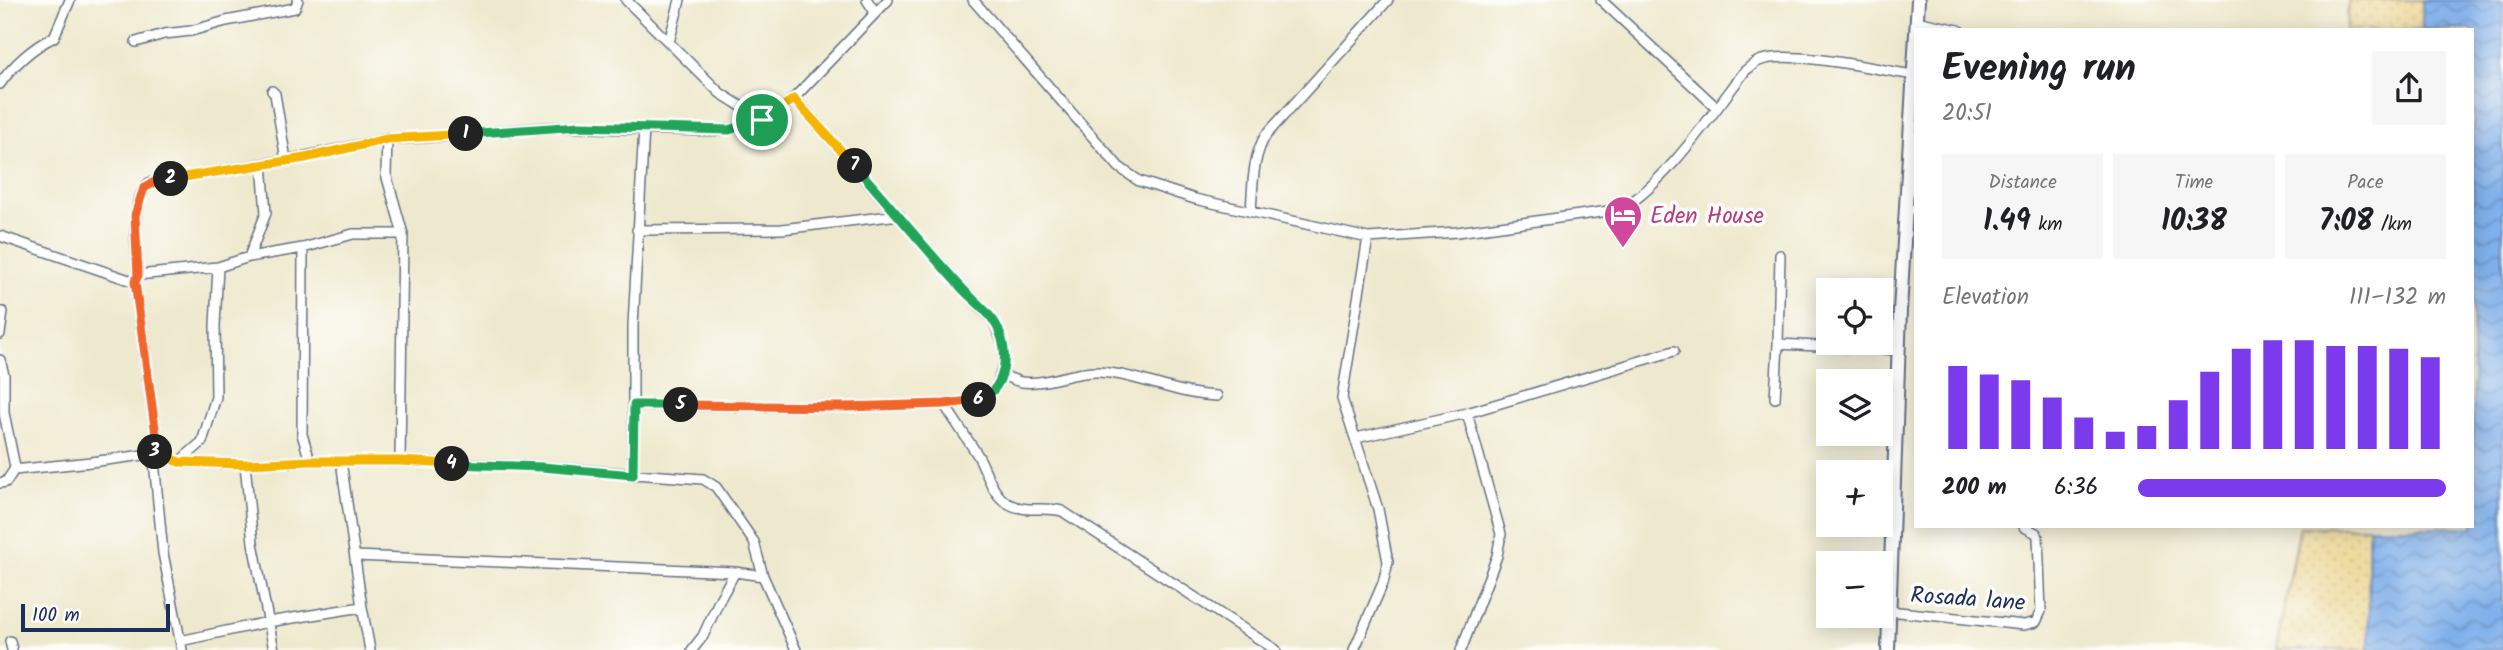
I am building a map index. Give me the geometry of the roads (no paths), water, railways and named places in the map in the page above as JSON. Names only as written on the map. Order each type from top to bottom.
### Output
[{"type":"street","points":[[0,84],[22,60],[54,37],[71,0]]},
{"type":"street","points":[[136,42],[295,8],[298,0]]},
{"type":"street","points":[[626,0],[720,93],[762,120]]},
{"type":"street","points":[[669,42],[680,0]]},
{"type":"street","points":[[867,0],[875,12]]},
{"type":"street","points":[[362,607],[268,622],[181,645],[163,552],[153,451],[156,435],[136,279],[135,215],[144,188],[149,183],[286,160],[387,139],[552,127],[729,130],[762,120],[794,99],[888,0]]},
{"type":"street","points":[[973,0],[1129,175],[1154,187],[1368,238],[1457,232],[1616,211],[1629,206],[1654,185],[1745,71],[1767,59],[1829,61],[1914,75],[1911,209],[1899,350],[1891,551]]},
{"type":"street","points":[[1251,211],[1257,158],[1266,135],[1388,0]]},
{"type":"street","points":[[1601,0],[1717,108]]},
{"type":"street","points":[[1916,28],[1918,0]]},
{"type":"street","points":[[1916,22],[1948,28]]},
{"type":"street","points":[[272,91],[275,94],[286,160]]},
{"type":"street","points":[[634,405],[845,407],[944,404],[983,399],[997,386],[1002,375],[1004,346],[993,320],[794,99]]},
{"type":"street","points":[[633,475],[633,325],[644,128]]},
{"type":"street","points":[[387,139],[386,174],[403,234],[400,461]]},
{"type":"street","points":[[249,257],[266,213],[262,164]]},
{"type":"street","points":[[637,230],[782,229],[899,215]]},
{"type":"street","points":[[0,236],[136,279],[218,267],[249,257],[303,248],[353,234],[403,234]]},
{"type":"street","points":[[1354,650],[1383,583],[1388,562],[1378,509],[1342,393],[1368,238]]},
{"type":"street","points":[[303,248],[302,434],[310,461]]},
{"type":"street","points":[[1775,398],[1780,255]]},
{"type":"street","points":[[179,462],[202,442],[216,397],[215,324],[218,267]]},
{"type":"street","points":[[0,334],[3,312]]},
{"type":"street","points":[[1777,344],[1899,350]]},
{"type":"street","points":[[1356,438],[1467,413],[1674,351]]},
{"type":"street","points":[[0,360],[4,375],[4,413],[14,470],[6,482],[0,483]]},
{"type":"street","points":[[1002,375],[1020,382],[1034,382],[1075,373],[1102,372],[1193,394],[1217,396]]},
{"type":"street","points":[[944,404],[979,457],[998,495],[1009,504],[1035,510],[1051,508],[1062,511],[1276,650]]},
{"type":"street","points":[[1461,650],[1497,556],[1502,534],[1467,413]]},
{"type":"street","points":[[14,470],[91,463],[144,455],[153,451],[179,462],[245,464],[400,461],[542,467],[696,478],[716,487],[754,542],[763,576],[796,650]]},
{"type":"street","points":[[341,461],[370,650]]},
{"type":"street","points":[[245,464],[253,543],[274,650]]},
{"type":"street","name":"Rosada lane","points":[[1893,611],[2025,625],[2036,622],[2041,611],[2039,542],[2036,533],[2026,528]]},
{"type":"street","points":[[355,556],[735,572],[763,576]]},
{"type":"street","points":[[692,650],[703,635],[735,572]]},
{"type":"street","points":[[1888,650],[1889,628]]},
{"type":"water","points":[[2422,0],[2503,0],[2503,650],[2369,650],[2368,528],[2474,528],[2474,28],[2422,28]]},
{"type":"place","name":"Eden House","points":[[1623,249]]}]
